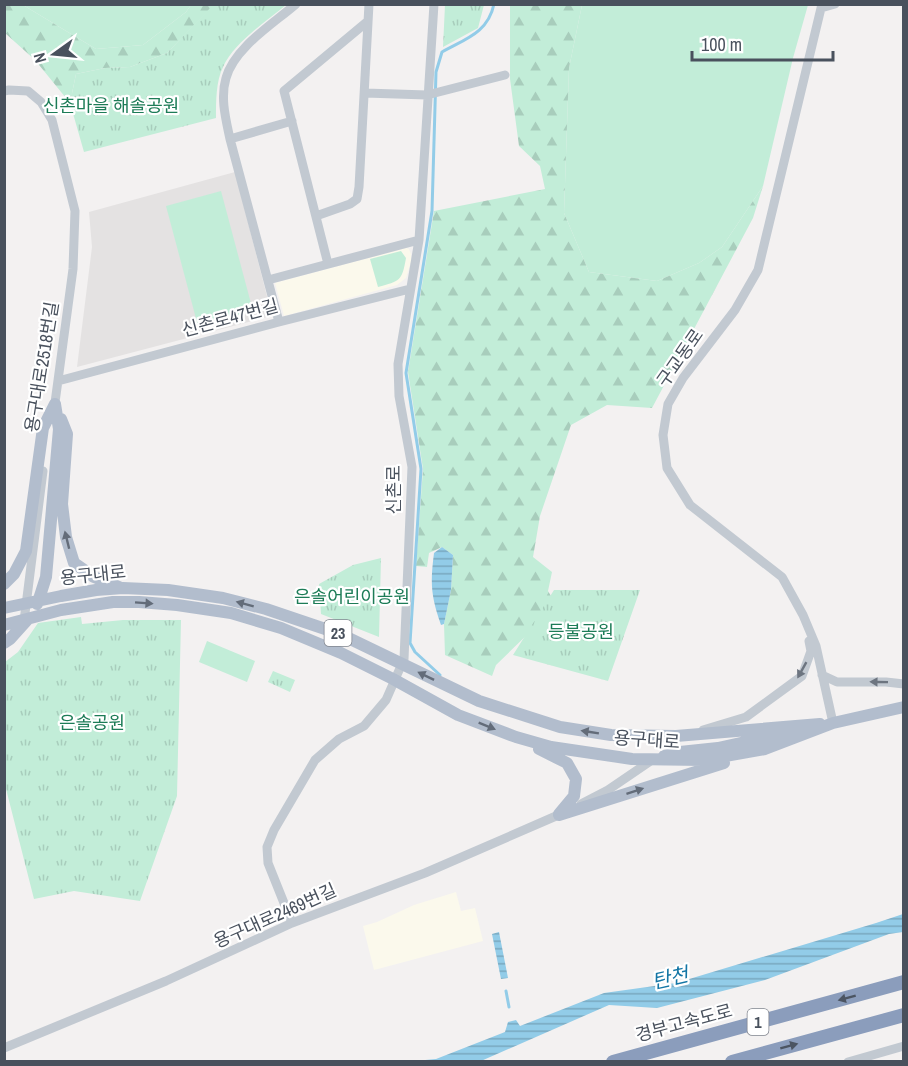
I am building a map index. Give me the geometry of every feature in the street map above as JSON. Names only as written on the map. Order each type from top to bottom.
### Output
[{"type":"highway","name":"경부고속도로","points":[[613,1062],[903,982]]},
{"type":"highway","name":"1","points":[[732,1062],[903,1015]]},
{"type":"main road","points":[[4,643],[26,622],[39,599],[46,577],[59,429],[55,404]]},
{"type":"main road","points":[[4,584],[14,574],[26,552],[43,428],[55,404]]},
{"type":"main road","points":[[55,404],[67,434],[62,504],[66,537],[74,563],[94,577],[123,588]]},
{"type":"main road","name":"용구대로","points":[[4,608],[96,590],[123,588],[224,598],[266,609],[340,634],[479,701],[560,727],[611,735],[676,736],[834,723]]},
{"type":"main road","points":[[82,606],[76,601],[79,597],[128,593],[139,588]]},
{"type":"main road","name":"용구대로","points":[[4,626],[61,610],[113,602],[177,605],[231,613],[281,628],[341,653],[458,715],[516,738],[551,747],[632,759],[703,760],[765,749],[834,723],[903,707]]},
{"type":"main road","points":[[652,760],[680,752],[718,748],[834,723]]},
{"type":"main road","points":[[652,760],[680,746],[774,727]]},
{"type":"main road","points":[[516,738],[567,763],[576,779],[574,796],[559,815]]},
{"type":"main road","points":[[559,815],[765,749]]},
{"type":"street","points":[[279,322],[226,121],[225,79],[234,60],[245,46],[296,4]]},
{"type":"street","points":[[316,216],[350,204],[357,199],[369,4]]},
{"type":"street","name":"신촌로","points":[[292,923],[268,863],[267,847],[274,830],[315,760],[339,739],[364,726],[386,700],[404,659],[412,467],[399,396],[398,364],[419,240],[434,4]]},
{"type":"street","points":[[822,6],[835,4]]},
{"type":"street","name":"구교동로","points":[[822,6],[758,270],[735,310],[682,378],[668,404],[663,435],[667,468],[690,504],[782,577],[803,615],[816,646],[834,723]]},
{"type":"street","points":[[328,264],[284,91],[368,21]]},
{"type":"street","points":[[365,93],[427,94],[505,75]]},
{"type":"street","name":"용구대로2518번길","points":[[4,92],[28,91],[41,102],[52,120],[75,211],[73,269],[55,404],[47,435],[24,621]]},
{"type":"street","points":[[230,139],[292,121]]},
{"type":"street","points":[[268,280],[419,240]]},
{"type":"street","name":"신촌로47번길","points":[[58,381],[410,289]]},
{"type":"street","points":[[691,734],[746,717],[802,676],[811,651],[803,615]]},
{"type":"street","points":[[822,675],[837,682],[903,684]]},
{"type":"street","name":"용구대로2469번길","points":[[4,1048],[166,981],[292,923],[425,873],[559,815],[608,790],[652,760]]},
{"type":"street","points":[[848,1062],[903,1046]]},
{"type":"shaded area","points":[[235,172],[270,308],[267,317],[77,367],[92,247],[89,212]]},
{"type":"shaded area","points":[[406,248],[411,254],[411,262],[406,278],[397,285],[284,316],[275,283]]},
{"type":"shaded area","points":[[456,892],[461,911],[475,908],[483,941],[374,970],[363,926],[414,905]]},
{"type":"green space","name":"신촌마을 해솔공원","points":[[214,4],[286,5],[251,33],[228,58],[219,78],[216,118],[84,152],[70,103],[76,74],[105,68],[130,67],[167,53]]},
{"type":"green space","points":[[4,5],[23,5],[96,49],[143,45],[186,12],[191,5],[214,5],[167,53],[130,67],[105,68],[76,74],[70,103],[35,60],[5,33]]},
{"type":"green space","points":[[23,5],[191,5],[186,12],[143,45],[96,49]]},
{"type":"green space","points":[[445,5],[484,5],[478,28],[443,47]]},
{"type":"green space","points":[[510,5],[582,5],[569,68],[564,213],[589,272],[657,281],[699,263],[722,247],[763,186],[753,218],[652,408],[607,405],[571,425],[540,516],[533,557],[552,572],[548,591],[558,608],[496,665],[492,676],[445,655],[444,624],[451,590],[453,555],[442,547],[429,553],[427,567],[416,566],[423,469],[408,372],[434,211],[545,189],[540,166],[519,146],[510,79]]},
{"type":"green space","points":[[582,5],[808,5],[763,186],[722,247],[699,263],[657,281],[589,272],[564,213],[569,68]]},
{"type":"green space","points":[[221,191],[253,311],[198,326],[166,206]]},
{"type":"green space","points":[[401,251],[406,258],[401,276],[391,283],[378,287],[370,259]]},
{"type":"green space","name":"은솔어린이공원","points":[[381,558],[379,637],[321,614],[319,584],[353,565]]},
{"type":"green space","name":"등불공원","points":[[554,590],[640,590],[608,681],[513,655]]},
{"type":"green space","name":"은솔공원","points":[[81,617],[82,624],[123,620],[181,620],[177,796],[140,901],[74,891],[34,899],[5,785],[5,662],[18,652],[38,623]]},
{"type":"green space","points":[[207,641],[255,661],[247,682],[199,662]]},
{"type":"green space","points":[[273,671],[295,680],[290,692],[268,682]]},
{"type":"water","points":[[442,547],[453,555],[451,590],[444,624],[441,625],[433,598],[432,573],[434,553]]},
{"type":"water","name":"탄천","points":[[903,914],[903,932],[889,934],[765,980],[657,1008],[609,1005],[481,1061],[414,1061],[436,1059],[505,1032],[508,1022],[516,1020],[520,1026],[604,993],[676,983]]},
{"type":"water","points":[[499,932],[508,978],[501,979],[492,934]]},
{"type":"waterway","points":[[440,675],[415,652],[410,643],[421,469],[406,373],[432,211],[436,72],[442,52],[481,29],[487,22],[494,4]]},
{"type":"waterway","points":[[506,991],[509,1007]]}]
